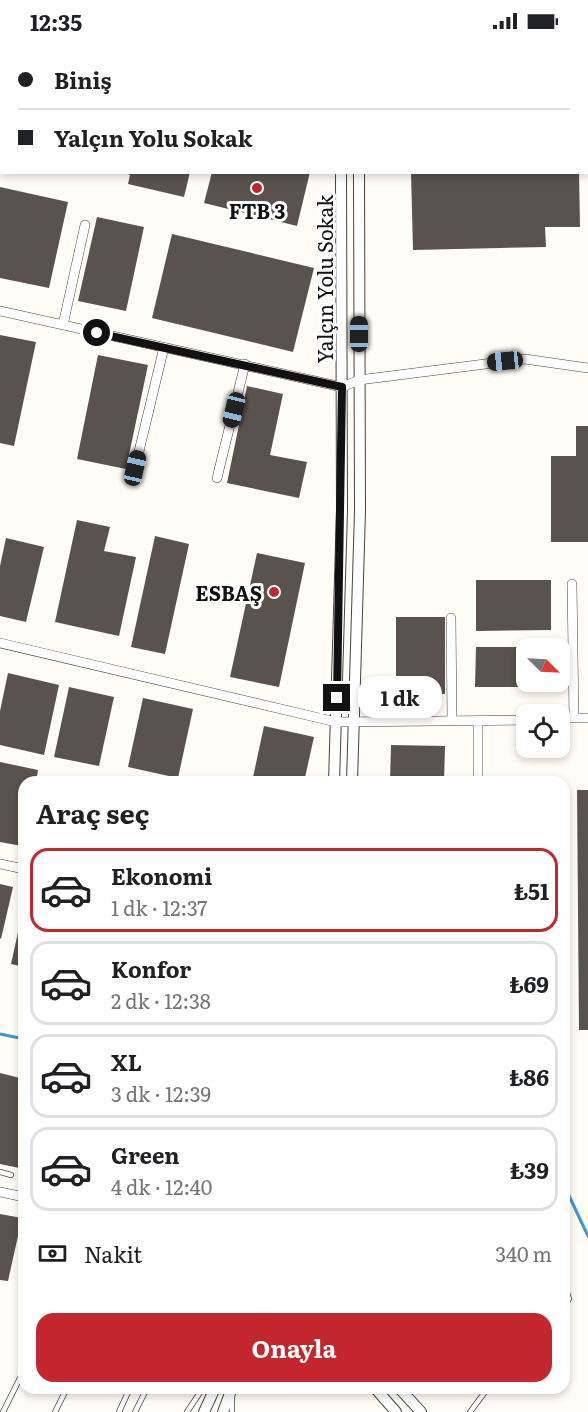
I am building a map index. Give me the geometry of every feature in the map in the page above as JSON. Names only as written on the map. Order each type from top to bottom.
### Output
[{"type":"street","name":"Yalçın Yolu Sokak","points":[[334,776],[342,387],[341,174]]},
{"type":"street","name":"Yalçın Yolu Sokak","points":[[352,776],[360,511],[360,174]]},
{"type":"street","points":[[63,325],[85,225]]},
{"type":"street","points":[[0,310],[342,387],[359,380],[525,359],[588,368]]},
{"type":"street","points":[[135,468],[164,347]]},
{"type":"street","points":[[217,478],[245,364]]},
{"type":"street","points":[[572,584],[574,718]]},
{"type":"street","points":[[451,618],[452,721]]},
{"type":"street","points":[[0,643],[336,722],[516,720]]},
{"type":"street","points":[[570,718],[588,718]]},
{"type":"street","points":[[478,721],[478,776]]},
{"type":"street","points":[[0,864],[18,868]]},
{"type":"street","points":[[0,1192],[18,1196]]},
{"type":"street","points":[[204,1412],[213,1394]]},
{"type":"street","points":[[223,1412],[230,1394]]},
{"type":"street","points":[[380,1394],[396,1412]]},
{"type":"street","points":[[404,1394],[421,1412]]},
{"type":"lane","points":[[0,1172],[11,1175]]},
{"type":"lane","points":[[3,1412],[18,1382]]},
{"type":"lane","points":[[55,1412],[64,1394]]},
{"type":"lane","points":[[119,1412],[127,1394]]},
{"type":"lane","points":[[135,1412],[144,1394]]},
{"type":"lane","points":[[187,1412],[199,1394]]},
{"type":"lane","points":[[232,1394],[232,1412]]},
{"type":"lane","points":[[470,1412],[484,1394]]},
{"type":"building","name":"FTB 3","points":[[128,174],[190,174],[184,197],[128,184],[130,175]]},
{"type":"building","name":"FTB 3","points":[[211,174],[310,174],[297,226],[204,203]]},
{"type":"building","points":[[411,174],[579,174],[580,227],[545,227],[546,247],[413,250]]},
{"type":"building","points":[[0,187],[68,202],[49,288],[0,278]]},
{"type":"building","points":[[97,217],[144,227],[126,311],[78,301]]},
{"type":"building","points":[[172,234],[314,268],[293,352],[152,318]]},
{"type":"building","points":[[0,335],[36,342],[14,446],[0,443]]},
{"type":"building","points":[[98,355],[148,365],[126,469],[77,459]]},
{"type":"building","points":[[247,386],[283,394],[270,455],[307,462],[299,498],[227,483]]},
{"type":"building","points":[[576,426],[588,426],[588,542],[551,542],[551,456],[576,456]]},
{"type":"building","points":[[77,520],[110,527],[104,551],[136,557],[119,636],[55,622]]},
{"type":"building","points":[[155,536],[189,544],[165,654],[131,647]]},
{"type":"building","points":[[6,538],[44,547],[26,622],[0,616],[0,566]]},
{"type":"building","points":[[257,553],[305,563],[279,687],[230,677]]},
{"type":"building","points":[[476,580],[551,580],[551,630],[476,631]]},
{"type":"building","points":[[396,617],[445,617],[445,694],[396,694]]},
{"type":"building","points":[[476,647],[516,647],[516,687],[475,687]]},
{"type":"building","points":[[8,673],[59,685],[44,755],[0,745],[0,711]]},
{"type":"building","points":[[69,687],[114,697],[99,766],[54,757]]},
{"type":"building","points":[[143,698],[193,709],[178,776],[128,767]]},
{"type":"building","points":[[264,726],[314,737],[305,776],[253,776]]},
{"type":"building","points":[[391,745],[445,746],[444,776],[390,776]]},
{"type":"building","points":[[0,762],[38,770],[37,776],[18,776],[18,845],[0,842]]},
{"type":"building","points":[[577,790],[588,790],[588,1030],[579,1030]]},
{"type":"building","points":[[0,884],[13,887],[1,939],[0,938]]},
{"type":"building","points":[[18,932],[18,966],[11,964]]},
{"type":"building","points":[[0,1073],[18,1078],[18,1168],[0,1164]]},
{"type":"building","points":[[0,1214],[18,1217],[18,1236],[8,1281],[0,1280]]},
{"type":"waterway","points":[[0,1034],[18,1038]]},
{"type":"waterway","points":[[570,1198],[588,1236]]},
{"type":"place","name":"FTB 3","points":[[257,188]]},
{"type":"place","name":"ESBAŞ","points":[[274,592]]},
{"type":"route","points":[[97,333],[342,387],[342,510],[337,698]]}]
